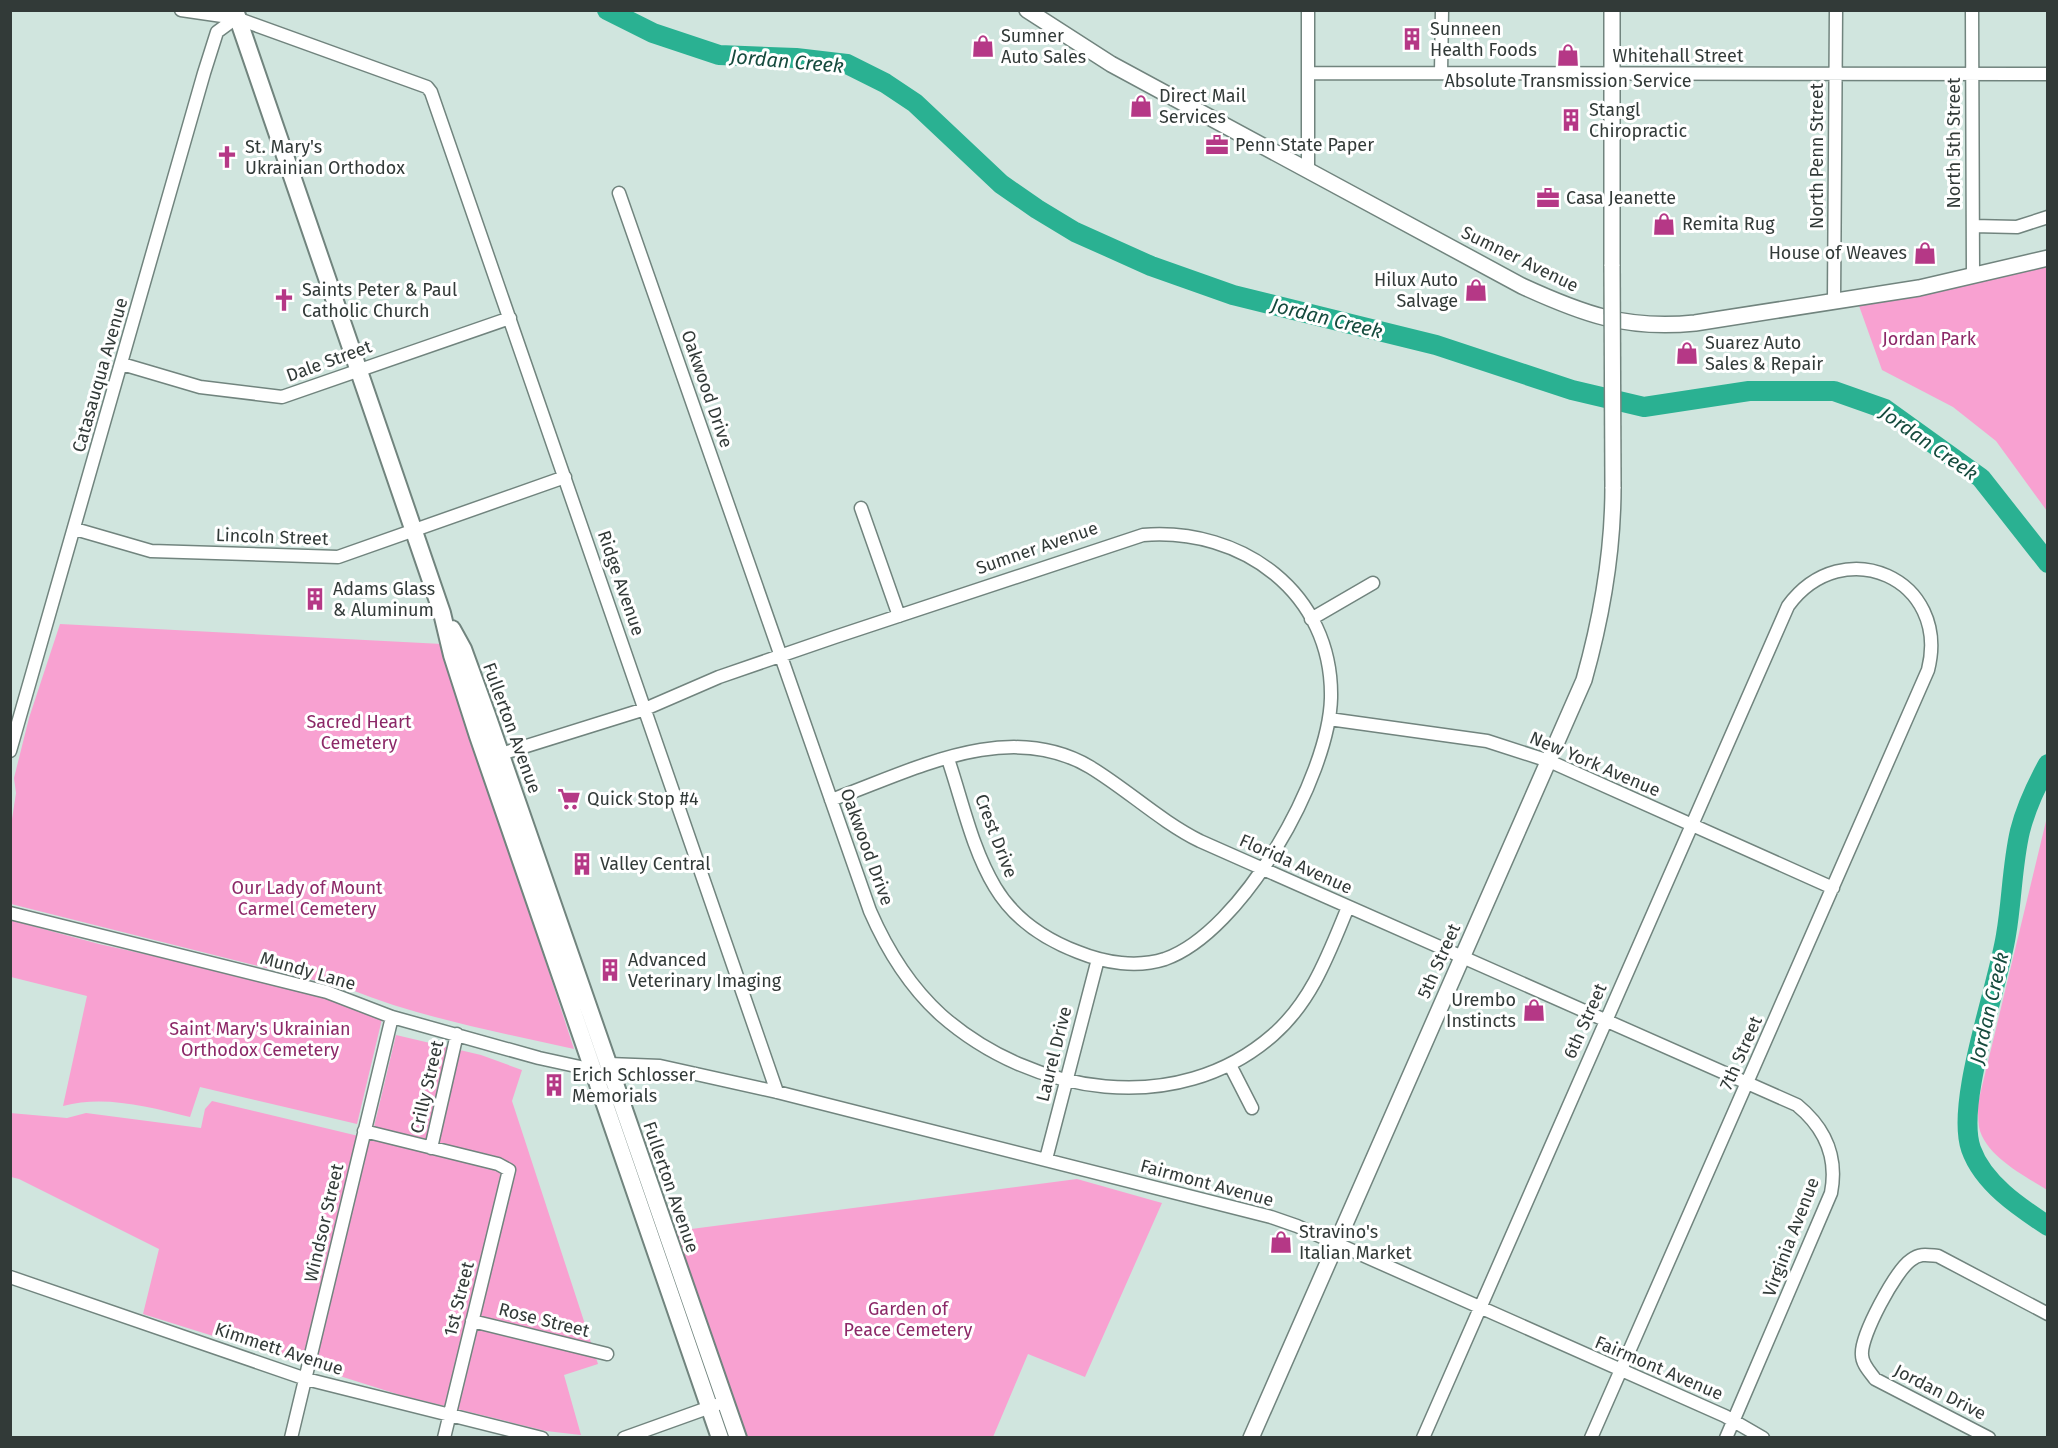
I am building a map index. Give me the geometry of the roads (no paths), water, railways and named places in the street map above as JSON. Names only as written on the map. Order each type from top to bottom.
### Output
[{"type":"main road","name":"Fullerton Avenue","points":[[235,14],[442,613],[462,685],[602,1067]]},
{"type":"main road","name":"Fullerton Avenue","points":[[442,613],[463,649],[501,754],[602,1067],[717,1405],[720,1437]]},
{"type":"main road","name":"Fullerton Avenue","points":[[717,1405],[738,1437]]},
{"type":"street","points":[[181,10],[235,14]]},
{"type":"street","name":"Sumner Avenue","points":[[1027,10],[1084,48],[1522,285],[1552,300],[1610,320],[1642,325],[1675,325],[1919,288],[2048,258]]},
{"type":"street","points":[[1308,10],[1308,171]]},
{"type":"street","points":[[1442,10],[1442,74]]},
{"type":"street","name":"5th Street","points":[[1251,1437],[1550,761],[1584,680],[1597,634],[1610,559],[1613,487],[1612,10]]},
{"type":"street","name":"North Penn Street","points":[[1834,301],[1836,10]]},
{"type":"street","name":"North 5th Street","points":[[1972,10],[1973,275]]},
{"type":"street","name":"Ridge Avenue","points":[[235,14],[427,87],[434,98],[777,1092]]},
{"type":"street","name":"Catasauqua Avenue","points":[[10,751],[217,32],[235,14]]},
{"type":"street","name":"Whitehall Street","points":[[1308,73],[2048,74]]},
{"type":"street","name":"Oakwood Drive","points":[[618,192],[870,911],[882,937],[907,978],[940,1014],[980,1043],[1015,1061],[1067,1078],[1117,1088],[1162,1087],[1197,1079],[1230,1065],[1274,1034],[1302,1003],[1323,967],[1348,907]]},
{"type":"street","points":[[1973,226],[2017,227],[2048,217]]},
{"type":"street","name":"Dale Street","points":[[122,364],[200,387],[282,397],[510,318]]},
{"type":"street","name":"Lincoln Street","points":[[75,529],[151,551],[338,557],[565,477]]},
{"type":"street","points":[[861,508],[899,616]]},
{"type":"street","name":"Sumner Avenue","points":[[501,754],[645,709],[719,677],[1122,540],[1166,533],[1199,536],[1220,542],[1253,557],[1288,586],[1311,619],[1328,668],[1331,698],[1329,718],[1309,782],[1263,869]]},
{"type":"street","name":"6th Street","points":[[1423,1437],[1781,620],[1796,595],[1821,576],[1851,568],[1887,575],[1911,591],[1926,615],[1932,650],[1923,684]]},
{"type":"street","points":[[1311,619],[1373,583]]},
{"type":"street","name":"7th Street","points":[[1592,1437],[1923,684]]},
{"type":"street","name":"New York Avenue","points":[[1329,718],[1487,741],[1550,761],[1833,888]]},
{"type":"street","name":"Florida Avenue","points":[[831,800],[972,751],[1007,746],[1059,754],[1090,767],[1176,829],[1462,958],[1748,1083]]},
{"type":"street","name":"Crest Drive","points":[[948,759],[986,869],[1004,900],[1041,935],[1061,946],[1098,959],[1137,964],[1161,960],[1182,951],[1236,905],[1263,869]]},
{"type":"street","name":"Mundy Lane","points":[[10,913],[327,992],[392,1017],[457,1035],[602,1067]]},
{"type":"street","name":"Laurel Drive","points":[[1046,1159],[1098,959]]},
{"type":"street","name":"Windsor Street","points":[[291,1437],[392,1017]]},
{"type":"street","name":"Crilly Street","points":[[431,1148],[457,1035]]},
{"type":"street","points":[[1230,1065],[1252,1108]]},
{"type":"street","name":"Fairmont Avenue","points":[[602,1067],[660,1066],[777,1092],[1271,1217],[1734,1421],[1763,1437]]},
{"type":"street","name":"Virginia Avenue","points":[[1726,1437],[1814,1236],[1834,1180],[1831,1153],[1826,1139],[1814,1121],[1797,1106],[1748,1083]]},
{"type":"street","name":"Crilly Street","points":[[364,1131],[498,1164],[509,1170]]},
{"type":"street","name":"1st Street","points":[[444,1437],[509,1170]]},
{"type":"street","name":"Jordan Drive","points":[[1989,1437],[1875,1379],[1866,1368],[1861,1356],[1864,1338],[1897,1276],[1909,1261],[1921,1254],[1938,1256],[2048,1314]]},
{"type":"street","name":"Kimmett Avenue","points":[[10,1277],[306,1379],[542,1437]]},
{"type":"street","name":"Rose Street","points":[[472,1321],[607,1354]]},
{"type":"street","points":[[624,1437],[717,1405]]},
{"type":"waterway","name":"Jordan Creek","points":[[607,10],[653,33],[719,55],[796,58],[847,64],[885,83],[915,103],[1001,184],[1075,232],[1151,266],[1233,295],[1436,345],[1572,390],[1644,407],[1749,391],[1834,391],[1885,409],[1981,478],[2048,563]]},
{"type":"waterway","name":"Jordan Creek","points":[[2048,764],[2025,813],[2020,831],[2002,957],[1973,1075],[1968,1129],[1971,1149],[1984,1173],[2003,1193],[2048,1226]]},
{"type":"place","name":"Sunneen Health Foods","points":[[1412,39]]},
{"type":"place","name":"Sumner Auto Sales","points":[[983,46]]},
{"type":"place","name":"Absolute Transmission Service","points":[[1568,55]]},
{"type":"place","name":"Direct Mail Services","points":[[1141,106]]},
{"type":"place","name":"Stangl Chiropractic","points":[[1571,120]]},
{"type":"place","name":"Penn State Paper","points":[[1217,145]]},
{"type":"place","name":"St. Mary's Ukrainian Orthodox","points":[[227,157]]},
{"type":"place","name":"Casa Jeanette","points":[[1548,198]]},
{"type":"place","name":"Remita Rug","points":[[1664,224]]},
{"type":"place","name":"House of Weaves","points":[[1925,253]]},
{"type":"place","name":"Hilux Auto Salvage","points":[[1476,290]]},
{"type":"place","name":"Saints Peter & Paul Catholic Church","points":[[284,300]]},
{"type":"place","name":"Suarez Auto Sales & Repair","points":[[1687,353]]},
{"type":"place","name":"Adams Glass & Aluminum","points":[[315,599]]},
{"type":"place","name":"Quick Stop #4","points":[[569,799]]},
{"type":"place","name":"Valley Central","points":[[582,864]]},
{"type":"place","name":"Advanced Veterinary Imaging","points":[[610,970]]},
{"type":"place","name":"Urembo Instincts","points":[[1534,1010]]},
{"type":"place","name":"Erich Schlosser Memorials","points":[[554,1085]]},
{"type":"place","name":"Stravino's Italian Market","points":[[1281,1242]]},
{"type":"park label","name":"Jordan Park","points":[[1929,339]]},
{"type":"park label","name":"Sacred Heart Cemetery","points":[[359,732]]},
{"type":"park label","name":"Our Lady of Mount Carmel Cemetery","points":[[307,898]]},
{"type":"park label","name":"Saint Mary's Ukrainian Orthodox Cemetery","points":[[260,1039]]},
{"type":"park label","name":"Garden of Peace Cemetery","points":[[908,1319]]}]
